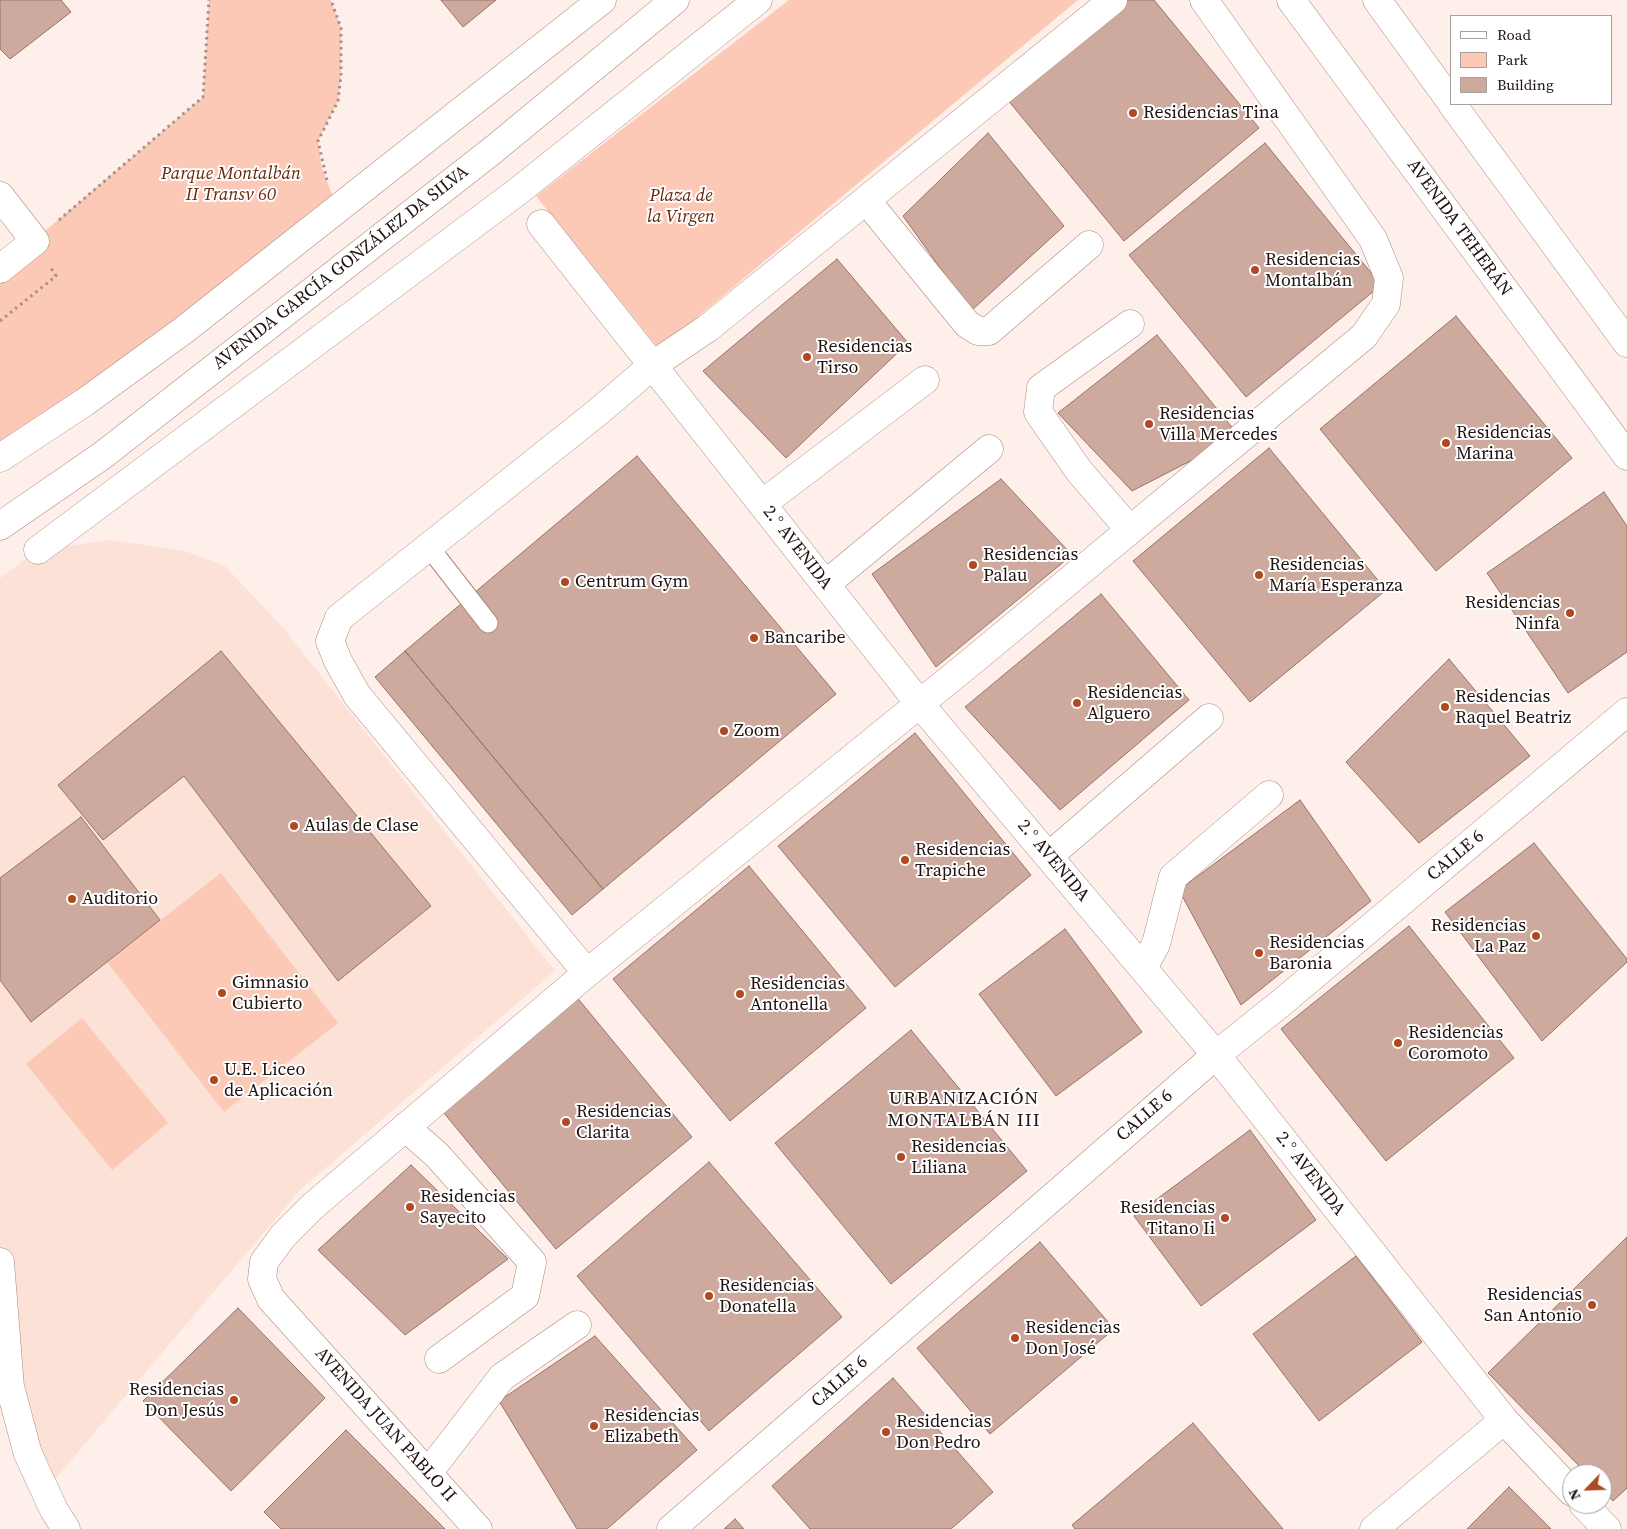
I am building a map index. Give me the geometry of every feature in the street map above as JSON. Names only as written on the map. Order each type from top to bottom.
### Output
[{"type":"main road","points":[[0,458],[85,402],[184,330],[602,0]]},
{"type":"main road","name":"AVENIDA GARCÍA GONZÁLEZ DA SILVA","points":[[0,526],[103,455],[493,150],[675,0]]},
{"type":"main road","points":[[38,550],[516,192],[758,0]]},
{"type":"main road","points":[[587,973],[357,695],[338,661],[330,641],[339,618],[598,412],[653,365],[708,328],[1113,0]]},
{"type":"main road","name":"AVENIDA JUAN PABLO II","points":[[478,1529],[271,1299],[262,1279],[264,1262],[284,1236],[313,1206],[587,973],[920,703],[1364,336],[1386,304],[1389,278],[1373,239],[1204,0]]},
{"type":"main road","name":"AVENIDA TEHERÁN","points":[[1291,0],[1627,456]]},
{"type":"main road","points":[[1376,0],[1450,100]]},
{"type":"main road","points":[[1453,105],[1627,343]]},
{"type":"main road","points":[[0,196],[34,241],[0,269]]},
{"type":"main road","points":[[866,200],[967,324],[978,331],[989,331],[1089,245]]},
{"type":"main road","name":"2.° AVENIDA","points":[[542,224],[920,703],[1216,1055],[1504,1420],[1562,1481]]},
{"type":"main road","points":[[1130,324],[1041,388],[1038,412],[1078,471],[1130,530]]},
{"type":"main road","points":[[762,504],[925,380]]},
{"type":"main road","points":[[826,584],[988,449]]},
{"type":"main road","name":"CALLE 6","points":[[671,1529],[1216,1055],[1281,1003],[1627,712]]},
{"type":"main road","points":[[1049,856],[1209,718]]},
{"type":"main road","points":[[1143,968],[1156,944],[1173,877],[1269,795]]},
{"type":"main road","points":[[405,1127],[437,1155],[532,1262],[525,1296],[439,1359]]},
{"type":"main road","points":[[0,1262],[10,1387],[28,1454],[54,1510],[66,1529]]},
{"type":"main road","points":[[428,1473],[502,1377],[576,1324]]},
{"type":"main road","points":[[1374,1529],[1504,1420]]},
{"type":"main road","points":[[1593,1514],[1607,1529]]},
{"type":"lane","points":[[429,547],[488,623]]},
{"type":"path","points":[[0,321],[56,276],[34,241],[203,97],[209,0]]},
{"type":"path","points":[[331,0],[341,28],[338,101],[318,141],[322,168],[331,192],[342,206]]},
{"type":"shaded area","name":"U.E. Liceo de Aplicación","points":[[111,540],[185,551],[225,566],[284,629],[555,971],[301,1189],[45,1491],[14,1400],[0,1261],[0,578],[38,550]]},
{"type":"green space","name":"Parque Montalbán II Transv 60","points":[[209,0],[331,0],[341,28],[341,75],[338,101],[318,141],[322,168],[331,192],[342,206],[0,458],[0,269],[203,97]]},
{"type":"green space","name":"Plaza de la Virgen","points":[[789,0],[1078,0],[659,349],[536,196]]},
{"type":"green space","name":"Gimnasio Cubierto","points":[[221,873],[338,1023],[224,1112],[107,962]]},
{"type":"green space","points":[[82,1018],[168,1123],[112,1170],[26,1064]]},
{"type":"building","points":[[0,0],[61,0],[71,12],[10,59],[0,49]]},
{"type":"building","points":[[441,0],[496,0],[463,27]]},
{"type":"building","name":"Residencias Tina","points":[[1127,0],[1154,0],[1259,128],[1124,241],[1007,99]]},
{"type":"building","points":[[988,133],[1064,226],[971,311],[903,216]]},
{"type":"building","name":"Residencias Montalbán","points":[[1265,143],[1381,285],[1246,397],[1129,255]]},
{"type":"building","name":"Residencias Tirso","points":[[837,259],[908,343],[786,458],[703,371]]},
{"type":"building","name":"Residencias Marina","points":[[1456,316],[1572,458],[1436,571],[1320,429]]},
{"type":"building","name":"Residencias Villa Mercedes","points":[[1157,335],[1239,436],[1132,491],[1058,413]]},
{"type":"building","name":"Residencias María Esperanza","points":[[1269,448],[1386,590],[1250,702],[1133,561]]},
{"type":"building","points":[[637,456],[836,694],[603,889],[405,651]]},
{"type":"building","name":"Residencias Palau","points":[[1001,479],[1072,555],[936,667],[872,574]]},
{"type":"building","name":"Residencias Ninfa","points":[[1604,492],[1627,526],[1627,652],[1568,693],[1487,573]]},
{"type":"building","name":"Residencias Alguero","points":[[1101,594],[1189,700],[1060,810],[965,707]]},
{"type":"building","name":"Aulas de Clase","points":[[221,651],[431,906],[338,981],[184,776],[103,840],[58,785]]},
{"type":"building","points":[[405,651],[603,889],[572,915],[375,677]]},
{"type":"building","name":"Residencias Raquel Beatriz","points":[[1449,659],[1530,756],[1419,843],[1346,762]]},
{"type":"building","name":"Residencias Trapiche","points":[[915,733],[1031,875],[895,987],[778,846]]},
{"type":"building","name":"Residencias Baronia","points":[[1300,800],[1371,901],[1241,1005],[1179,890]]},
{"type":"building","name":"Auditorio","points":[[81,817],[160,920],[31,1022],[0,980],[0,878]]},
{"type":"building","name":"Residencias La Paz","points":[[1534,843],[1627,959],[1627,962],[1542,1041],[1445,912]]},
{"type":"building","name":"Residencias Antonella","points":[[749,866],[866,1008],[730,1121],[613,979]]},
{"type":"building","name":"Residencias Coromoto","points":[[1409,926],[1514,1058],[1386,1161],[1281,1029]]},
{"type":"building","points":[[1065,929],[1142,1032],[1056,1096],[979,994]]},
{"type":"building","name":"Residencias Clarita","points":[[575,995],[692,1137],[556,1249],[439,1107]]},
{"type":"building","name":"Residencias Liliana","points":[[911,1030],[1027,1171],[891,1284],[775,1143]]},
{"type":"building","name":"Residencias Titano Ii","points":[[1250,1130],[1316,1220],[1201,1306],[1134,1216]]},
{"type":"building","name":"Residencias Donatella","points":[[709,1162],[842,1317],[709,1431],[577,1276]]},
{"type":"building","name":"Residencias Sayecito","points":[[411,1165],[508,1259],[405,1335],[318,1250]]},
{"type":"building","name":"Residencias San Antonio","points":[[1627,1237],[1627,1488],[1613,1501],[1612,1464],[1577,1464],[1488,1373]]},
{"type":"building","name":"Residencias Don José","points":[[1040,1242],[1114,1329],[990,1434],[917,1348]]},
{"type":"building","points":[[1356,1256],[1422,1342],[1319,1421],[1253,1334]]},
{"type":"building","name":"Residencias Don Jesús","points":[[238,1308],[325,1398],[231,1491],[143,1401]]},
{"type":"building","name":"Residencias Elizabeth","points":[[595,1336],[697,1450],[607,1529],[577,1529],[499,1401]]},
{"type":"building","name":"Residencias Don Pedro","points":[[893,1378],[993,1492],[951,1529],[810,1529],[772,1486]]},
{"type":"building","points":[[1193,1423],[1283,1529],[1075,1529],[1072,1525]]},
{"type":"building","points":[[346,1430],[445,1529],[281,1529],[264,1512]]},
{"type":"building","points":[[1509,1487],[1551,1529],[1467,1529]]},
{"type":"building","points":[[735,1519],[744,1529],[724,1529]]},
{"type":"place","name":"Residencias Tina","points":[[1133,113]]},
{"type":"place","name":"Residencias Montalbán","points":[[1255,270]]},
{"type":"place","name":"Residencias Tirso","points":[[807,357]]},
{"type":"place","name":"Residencias Villa Mercedes","points":[[1149,424]]},
{"type":"place","name":"Residencias Marina","points":[[1446,443]]},
{"type":"place","name":"Residencias Palau","points":[[973,565]]},
{"type":"place","name":"Residencias María Esperanza","points":[[1259,575]]},
{"type":"place","name":"Centrum Gym","points":[[565,582]]},
{"type":"place","name":"Residencias Ninfa","points":[[1570,613]]},
{"type":"place","name":"Bancaribe","points":[[754,638]]},
{"type":"place","name":"Residencias Alguero","points":[[1077,703]]},
{"type":"place","name":"Residencias Raquel Beatriz","points":[[1445,707]]},
{"type":"place","name":"Zoom","points":[[724,731]]},
{"type":"place","name":"Aulas de Clase","points":[[294,826]]},
{"type":"place","name":"Residencias Trapiche","points":[[905,860]]},
{"type":"place","name":"Auditorio","points":[[72,899]]},
{"type":"place","name":"Residencias La Paz","points":[[1536,936]]},
{"type":"place","name":"Residencias Baronia","points":[[1259,953]]},
{"type":"place","name":"Gimnasio Cubierto","points":[[222,993]]},
{"type":"place","name":"Residencias Antonella","points":[[740,994]]},
{"type":"place","name":"Residencias Coromoto","points":[[1398,1043]]},
{"type":"place","name":"U.E. Liceo de Aplicación","points":[[214,1080]]},
{"type":"place","name":"Residencias Clarita","points":[[566,1122]]},
{"type":"place","name":"Residencias Liliana","points":[[901,1157]]},
{"type":"place","name":"Residencias Sayecito","points":[[410,1207]]},
{"type":"place","name":"Residencias Titano Ii","points":[[1225,1218]]},
{"type":"place","name":"Residencias Donatella","points":[[709,1296]]},
{"type":"place","name":"Residencias San Antonio","points":[[1592,1305]]},
{"type":"place","name":"Residencias Don José","points":[[1015,1338]]},
{"type":"place","name":"Residencias Don Jesús","points":[[234,1400]]},
{"type":"place","name":"Residencias Elizabeth","points":[[594,1426]]},
{"type":"place","name":"Residencias Don Pedro","points":[[886,1432]]},
{"type":"district","name":"URBANIZACIÓN MONTALBÁN III","points":[[964,1110]]}]
